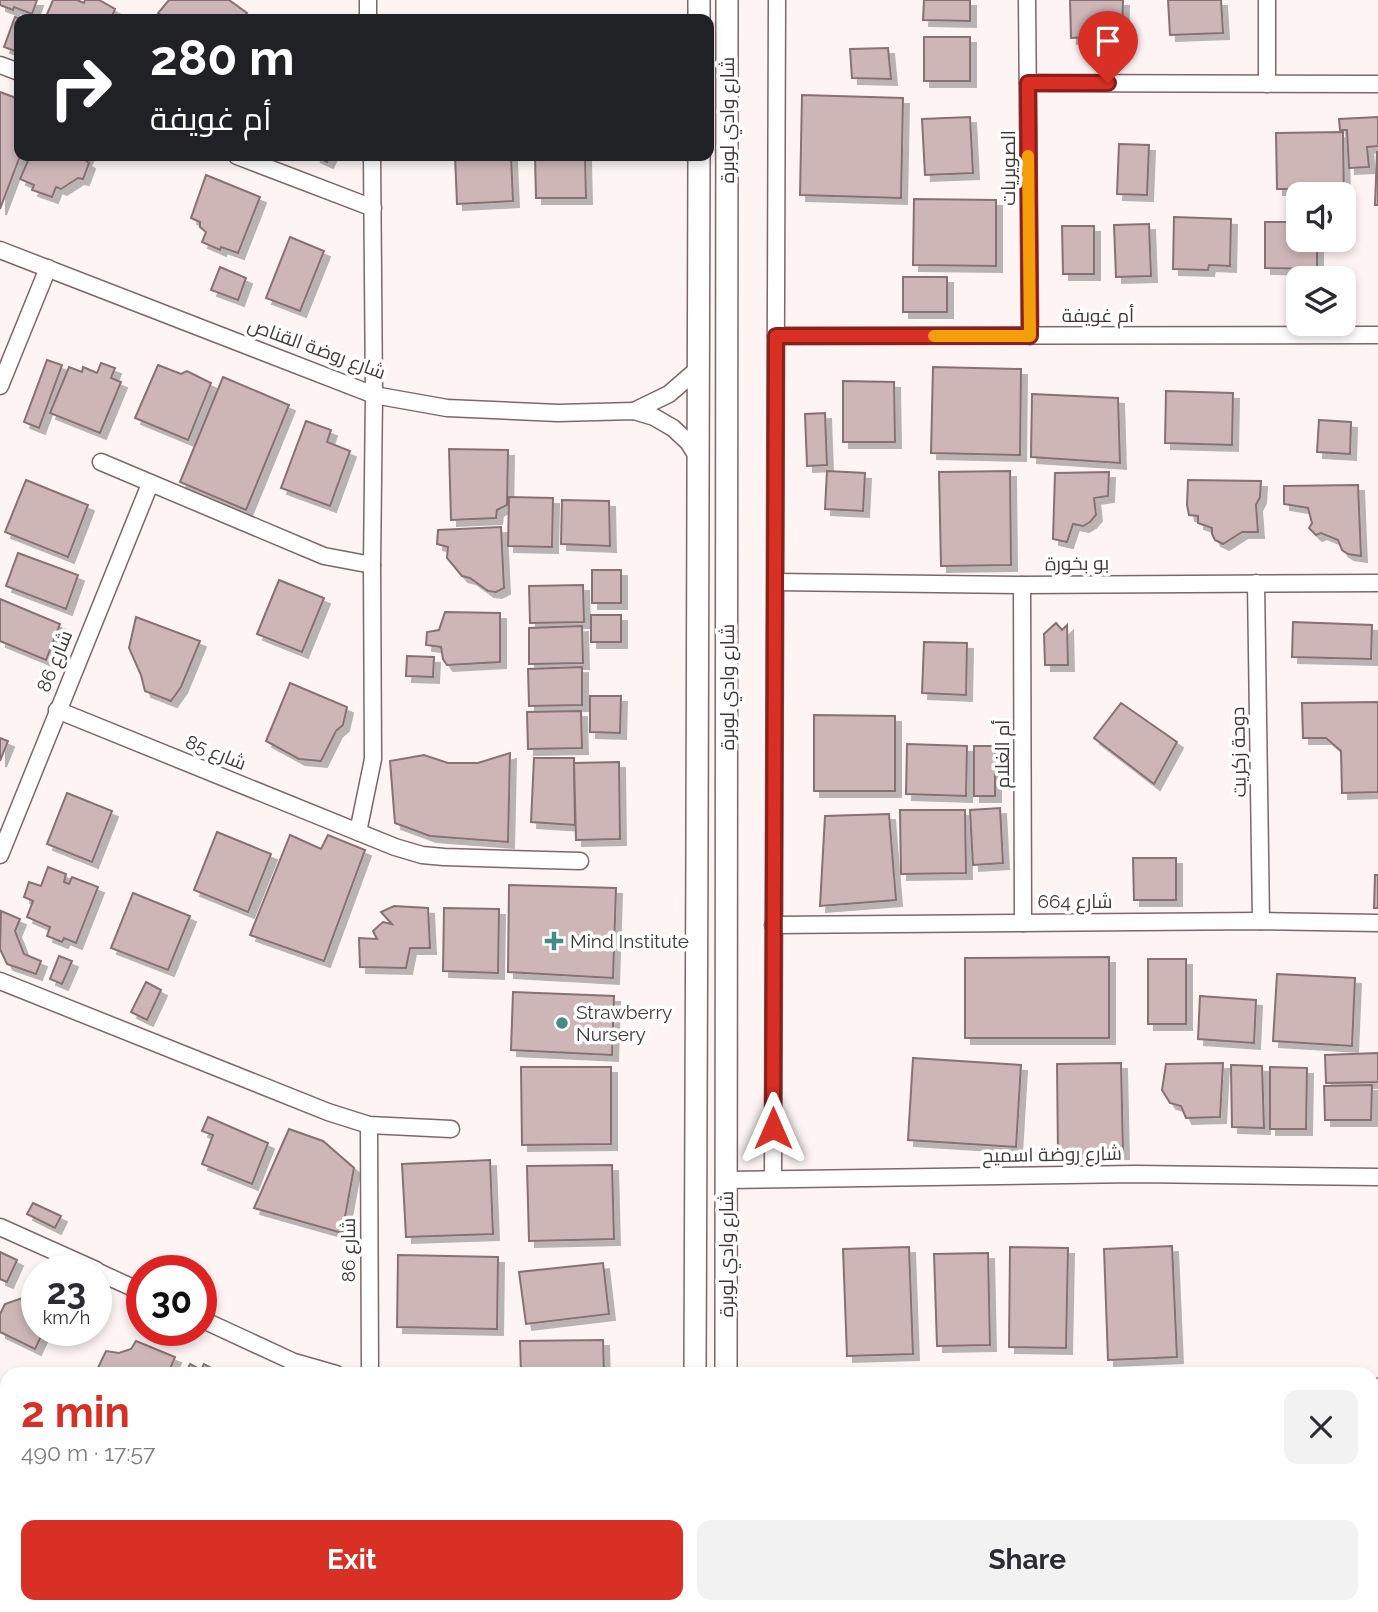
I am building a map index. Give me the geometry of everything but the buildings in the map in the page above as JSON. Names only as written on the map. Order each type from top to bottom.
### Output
[{"type":"street","name":"شارع وادي لوبرة","points":[[726,1367],[727,0]]},
{"type":"street","points":[[774,1178],[777,0]]},
{"type":"street","name":"الصويريات","points":[[1027,0],[1030,336]]},
{"type":"street","points":[[1266,83],[1268,0]]},
{"type":"street","points":[[1028,83],[1378,84]]},
{"type":"street","points":[[250,161],[373,208]]},
{"type":"street","points":[[358,832],[373,759],[372,161]]},
{"type":"street","name":"شارع وادي لوبرة","points":[[695,1367],[699,161]]},
{"type":"street","name":"شارع روضة القناص","points":[[0,250],[374,394],[447,408],[558,412],[634,411],[654,417],[673,428],[688,442],[700,460]]},
{"type":"street","points":[[0,386],[48,268]]},
{"type":"street","name":"أم غويفة","points":[[776,336],[1378,335]]},
{"type":"street","name":"شارع روضة القناص","points":[[634,411],[669,394],[699,368]]},
{"type":"street","points":[[101,462],[324,556],[372,565]]},
{"type":"street","name":"شارع 86","points":[[0,855],[150,484]]},
{"type":"street","name":"بو بخورة","points":[[776,582],[1023,585],[1378,583]]},
{"type":"street","name":"دوحة زكريت","points":[[1256,583],[1261,921]]},
{"type":"street","name":"أم الغلام","points":[[1023,585],[1023,923]]},
{"type":"street","name":"شارع 85","points":[[57,710],[395,848],[422,855],[580,861]]},
{"type":"street","name":"شارع 664","points":[[773,925],[1261,921],[1378,923]]},
{"type":"street","points":[[0,981],[315,1107],[369,1125],[451,1129]]},
{"type":"street","name":"شارع 86","points":[[369,1125],[370,1367]]},
{"type":"street","name":"شارع روضة اسميح","points":[[726,1180],[1136,1174],[1378,1177]]},
{"type":"street","points":[[0,1227],[61,1255]]},
{"type":"street","points":[[217,1326],[294,1362],[311,1367]]},
{"type":"slow traffic","points":[[934,336],[1030,336],[1028,156]]},
{"type":"place","name":"Mind Institute","points":[[554,941]]},
{"type":"place","name":"Strawberry Nursery","points":[[562,1023]]},
{"type":"route","points":[[773,1128],[776,336],[1030,336],[1028,83],[1108,83]]}]
